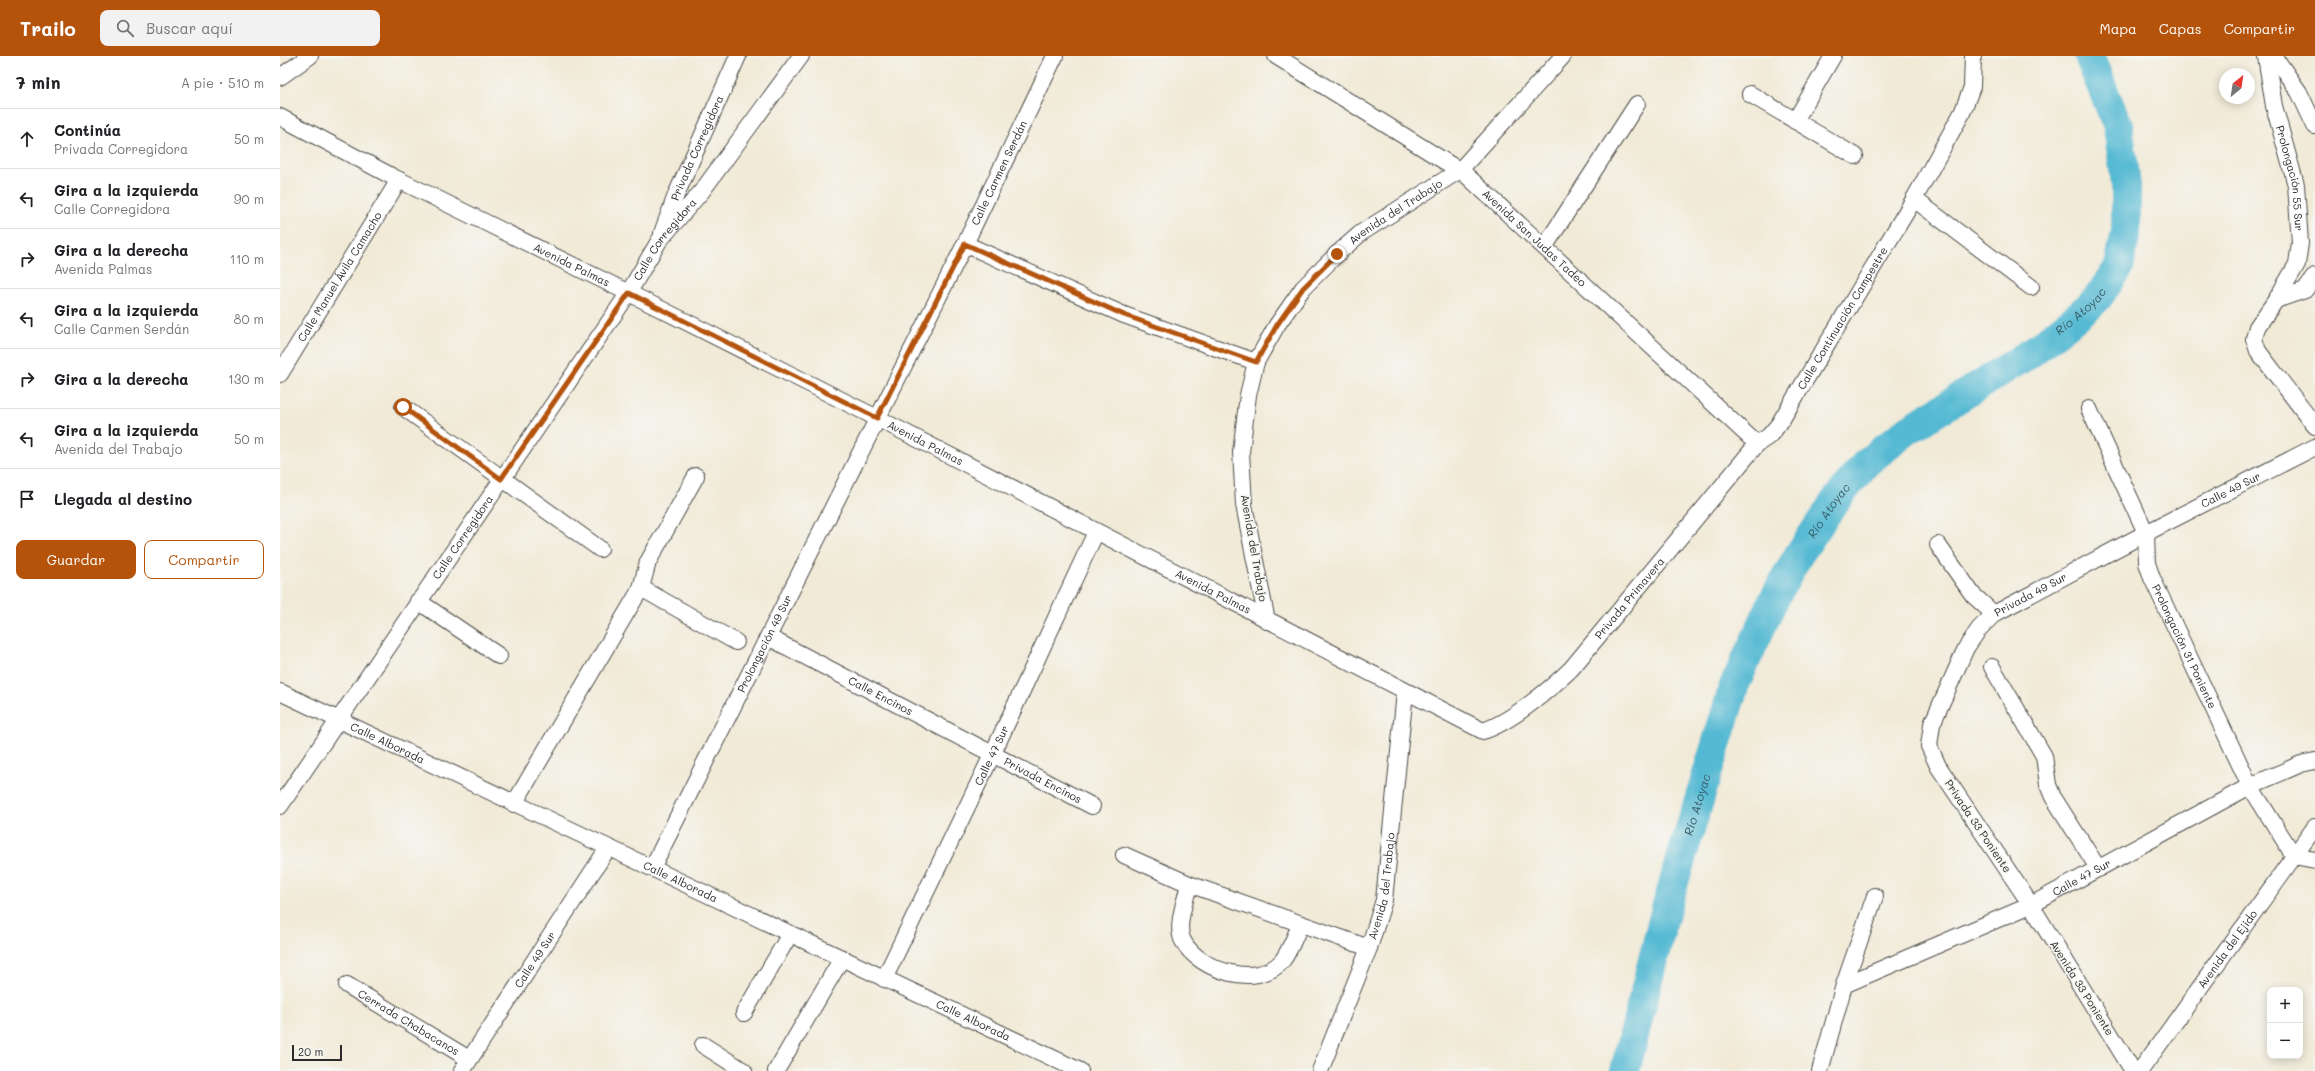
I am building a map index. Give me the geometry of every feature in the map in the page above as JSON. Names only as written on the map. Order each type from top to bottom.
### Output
[{"type":"street","points":[[280,77],[310,56]]},
{"type":"street","name":"Privada Corregidora","points":[[659,241],[676,195],[738,56]]},
{"type":"street","name":"Calle Corregidora","points":[[280,806],[418,601],[629,293],[659,241],[702,191],[801,56]]},
{"type":"street","name":"Calle Carmen Serdán","points":[[877,418],[965,244],[1055,56]]},
{"type":"street","name":"Avenida San Judas Tadeo","points":[[1276,56],[1460,170],[1763,440]]},
{"type":"street","name":"Avenida del Trabajo","points":[[1267,621],[1244,505],[1241,452],[1248,395],[1256,362],[1277,325],[1303,288],[1337,254],[1361,233],[1460,170],[1563,56]]},
{"type":"street","points":[[1796,121],[1833,56]]},
{"type":"street","name":"Calle Continuación Campestre","points":[[1763,440],[1779,424],[1914,199],[1962,112],[1972,87],[1973,56]]},
{"type":"street","name":"Prolongación 55 Sur","points":[[2266,56],[2274,106],[2296,185],[2300,243],[2297,264],[2276,300],[2257,327],[2254,339],[2258,351],[2315,426]]},
{"type":"street","points":[[2274,56],[2299,92],[2315,126]]},
{"type":"street","points":[[1750,94],[1855,156]]},
{"type":"street","points":[[1545,246],[1637,104]]},
{"type":"street","name":"Avenida Palmas","points":[[280,117],[399,180],[629,293],[877,418],[1267,621],[1483,731]]},
{"type":"street","name":"Calle Manuel Ávila Camacho","points":[[280,374],[399,180]]},
{"type":"street","points":[[1914,199],[2031,287]]},
{"type":"street","points":[[965,244],[1124,315],[1256,362]]},
{"type":"street","points":[[2276,300],[2305,290],[2315,276]]},
{"type":"street","points":[[403,407],[600,549]]},
{"type":"street","name":"Prolongación 31 Poniente","points":[[2089,409],[2146,533],[2146,563],[2152,578],[2250,786],[2294,856]]},
{"type":"street","name":"Prolongación 49 Sur","points":[[652,868],[877,418]]},
{"type":"street","name":"Privada Primavera","points":[[1483,731],[1498,727],[1557,682],[1571,669],[1763,440]]},
{"type":"street","name":"Calle 49 Sur","points":[[2146,533],[2315,447]]},
{"type":"street","points":[[514,804],[641,588],[648,562],[696,476]]},
{"type":"street","name":"Calle 47 Sur","points":[[884,979],[993,753],[1096,532]]},
{"type":"street","name":"Privada 49 Sur","points":[[1938,544],[1973,595],[1994,614],[2146,533]]},
{"type":"street","points":[[641,588],[736,642]]},
{"type":"street","points":[[418,601],[499,656]]},
{"type":"street","name":"Privada 33 Poniente","points":[[1994,614],[1979,629],[1966,648],[1932,724],[1929,746],[1938,766],[2031,905]]},
{"type":"street","name":"Calle Encinos","points":[[768,637],[993,753]]},
{"type":"street","points":[[1992,667],[2044,756],[2048,785],[2053,797],[2098,868]]},
{"type":"street","name":"Calle Alborada","points":[[280,692],[337,721],[842,958],[1062,1068],[1080,1071]]},
{"type":"street","name":"Avenida del Trabajo","points":[[1320,1071],[1369,948],[1384,900],[1405,692]]},
{"type":"street","name":"Privada Encinos","points":[[993,753],[1092,806]]},
{"type":"street","name":"Calle 47 Sur","points":[[1844,985],[2031,905],[2250,786],[2301,764],[2315,761]]},
{"type":"street","name":"Avenida del Ejido","points":[[2140,1071],[2315,827]]},
{"type":"street","name":"Calle 49 Sur","points":[[466,1065],[608,848]]},
{"type":"street","points":[[1124,855],[1189,884],[1300,925],[1369,948]]},
{"type":"street","points":[[2294,856],[2315,860]]},
{"type":"street","points":[[1189,884],[1180,924],[1183,941],[1197,957],[1217,968],[1241,976],[1268,971],[1282,961],[1300,925]]},
{"type":"street","points":[[1820,1071],[1844,985],[1875,896]]},
{"type":"street","name":"Avenida 33 Poniente","points":[[2031,905],[2134,1071]]},
{"type":"street","points":[[744,1013],[790,934]]},
{"type":"street","points":[[776,1071],[842,958]]},
{"type":"street","name":"Cerrada Chabacanos","points":[[348,985],[466,1065]]},
{"type":"street","points":[[703,1045],[744,1071]]},
{"type":"waterway","name":"Río Atoyac","points":[[1625,1071],[1666,908],[1734,686],[1774,599],[1798,556],[1835,501],[1866,463],[1908,430],[2032,352],[2097,299],[2119,267],[2126,231],[2126,184],[2118,126],[2089,56]]},
{"type":"route","points":[[403,407],[501,479],[629,293],[877,418],[965,244],[1124,315],[1159,329],[1256,362],[1277,325],[1303,288],[1337,254]]}]
